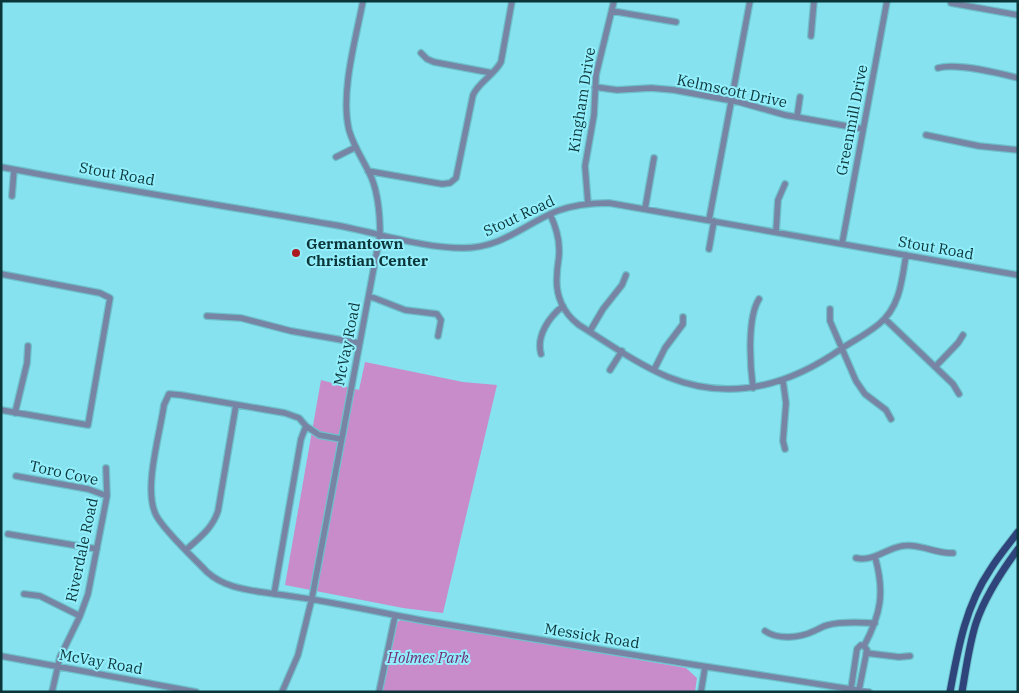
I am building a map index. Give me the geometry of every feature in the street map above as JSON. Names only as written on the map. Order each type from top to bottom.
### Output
[{"type":"main road","points":[[950,692],[960,638],[970,610],[989,570],[1018,532]]},
{"type":"main road","points":[[962,692],[977,621],[989,592],[1018,548]]},
{"type":"street","name":"McVay Road","points":[[282,692],[298,655],[312,598],[380,235],[378,200],[348,125],[350,67],[363,1]]},
{"type":"street","points":[[368,171],[442,184],[454,181],[458,174],[474,94],[501,62],[512,1]]},
{"type":"street","name":"Kingham Drive","points":[[588,204],[584,166],[594,115],[595,86],[599,59],[614,1]]},
{"type":"street","points":[[709,249],[712,221],[750,1]]},
{"type":"street","points":[[811,36],[814,1]]},
{"type":"street","name":"Greenmill Drive","points":[[842,244],[887,1]]},
{"type":"street","points":[[951,4],[1018,15]]},
{"type":"street","points":[[612,11],[676,22]]},
{"type":"street","points":[[421,53],[427,59],[434,62],[492,74]]},
{"type":"street","points":[[938,68],[953,67],[1018,78]]},
{"type":"street","name":"Kelmscott Drive","points":[[595,86],[617,90],[666,89],[732,101],[796,117],[863,129]]},
{"type":"street","points":[[796,117],[800,97]]},
{"type":"street","points":[[926,135],[979,146],[1018,150]]},
{"type":"street","points":[[336,157],[356,147]]},
{"type":"street","points":[[645,209],[654,158]]},
{"type":"street","name":"Stout Road","points":[[1,167],[331,224],[445,247],[474,248],[505,240],[550,214],[565,208],[609,203],[1018,275]]},
{"type":"street","points":[[12,196],[14,170]]},
{"type":"street","points":[[776,232],[778,200],[784,184]]},
{"type":"street","points":[[550,214],[558,240],[559,254],[556,284],[562,306],[574,321],[654,370],[677,380],[698,386],[724,389],[753,388],[783,380],[817,365],[874,328],[885,319],[898,297],[906,255]]},
{"type":"street","points":[[1,274],[100,293],[110,298],[88,425],[1,410]]},
{"type":"street","points":[[590,331],[603,309],[622,285],[626,276]]},
{"type":"street","points":[[369,296],[405,310],[437,314],[441,320],[438,336]]},
{"type":"street","points":[[753,388],[751,344],[754,308],[759,300]]},
{"type":"street","points":[[541,354],[539,345],[541,336],[554,314],[562,306]]},
{"type":"street","points":[[830,309],[830,321],[858,385],[868,397],[886,410],[891,418]]},
{"type":"street","points":[[207,316],[241,318],[291,331],[359,343]]},
{"type":"street","points":[[654,370],[682,324],[684,317]]},
{"type":"street","points":[[885,319],[953,384],[959,394]]},
{"type":"street","points":[[935,367],[963,335]]},
{"type":"street","points":[[15,413],[27,363],[28,346]]},
{"type":"street","points":[[610,370],[622,351]]},
{"type":"street","points":[[783,380],[786,403],[783,441],[785,449]]},
{"type":"street","name":"Messick Road","points":[[236,405],[169,394],[164,405],[150,485],[156,514],[164,526],[211,576],[226,585],[274,594],[312,598],[395,616],[869,692]]},
{"type":"street","points":[[186,550],[210,527],[218,511],[236,405],[285,413],[299,418],[306,426],[319,434],[341,439]]},
{"type":"street","points":[[274,594],[301,439],[306,426]]},
{"type":"street","name":"Riverdale Road","points":[[52,692],[57,667],[88,594],[107,496],[106,468]]},
{"type":"street","name":"Toro Cove","points":[[16,476],[88,488],[107,496]]},
{"type":"street","points":[[8,534],[97,549]]},
{"type":"street","points":[[856,558],[862,560],[875,557],[887,550],[902,546],[919,546],[946,554],[953,553]]},
{"type":"street","points":[[864,646],[876,623],[882,594],[875,557]]},
{"type":"street","points":[[24,594],[40,596],[80,616]]},
{"type":"street","points":[[380,692],[395,616]]},
{"type":"street","points":[[765,632],[772,636],[792,636],[813,632],[827,625],[851,622],[876,623]]},
{"type":"street","points":[[851,689],[856,651],[858,646],[864,646]]},
{"type":"street","points":[[859,690],[867,650],[864,646]]},
{"type":"street","points":[[866,653],[900,657],[910,656]]},
{"type":"street","name":"McVay Road","points":[[1,656],[196,692]]},
{"type":"street","points":[[701,692],[705,667]]},
{"type":"green space","points":[[365,362],[463,382],[497,385],[443,613],[403,608],[285,585],[321,380],[359,390]]},
{"type":"green space","name":"Holmes Park","points":[[402,619],[686,668],[697,678],[695,692],[381,692],[397,622]]},
{"type":"place","name":"Germantown Christian Center","points":[[296,253]]}]
